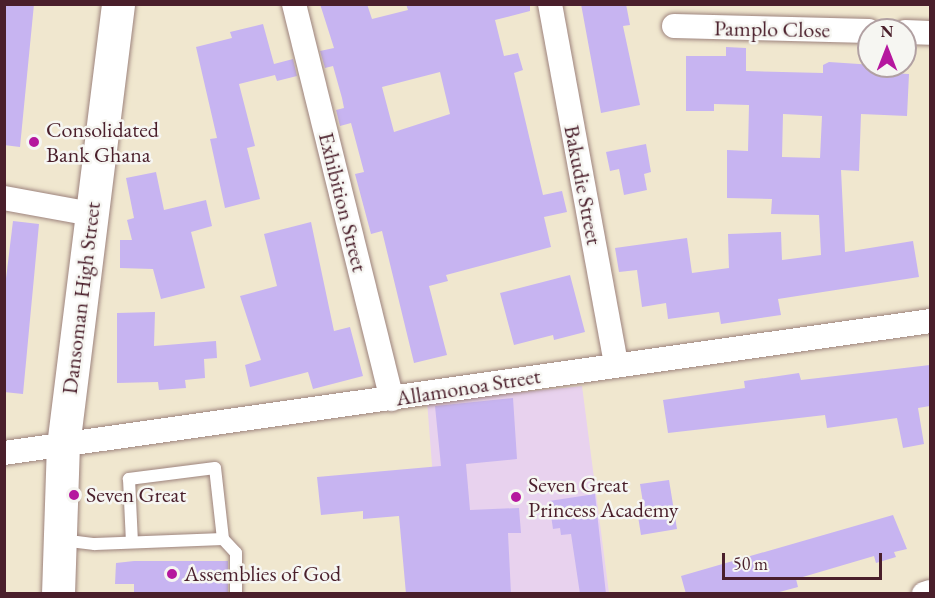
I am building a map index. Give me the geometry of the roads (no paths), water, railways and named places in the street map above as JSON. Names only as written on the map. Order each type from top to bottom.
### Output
[{"type":"street","name":"Dansoman High Street","points":[[58,594],[63,446],[118,4]]},
{"type":"street","name":"Exhibition Street","points":[[294,4],[392,399]]},
{"type":"street","name":"Bakudie Street","points":[[550,4],[616,365]]},
{"type":"street","name":"Pamplo Close","points":[[674,26],[857,31]]},
{"type":"street","points":[[4,198],[91,214]]},
{"type":"street","name":"Allamonoa Street","points":[[4,453],[930,321]]},
{"type":"street","points":[[924,594],[930,592]]},
{"type":"lane","points":[[132,542],[129,479],[215,468],[223,538],[236,553],[236,594]]},
{"type":"lane","points":[[60,540],[132,542],[223,538]]},
{"type":"place","name":"Consolidated Bank Ghana","points":[[34,142]]},
{"type":"place","name":"Seven Great","points":[[74,495]]},
{"type":"place","name":"Seven Great Princess Academy","points":[[516,497]]},
{"type":"place","name":"Assemblies of God","points":[[172,574]]}]
